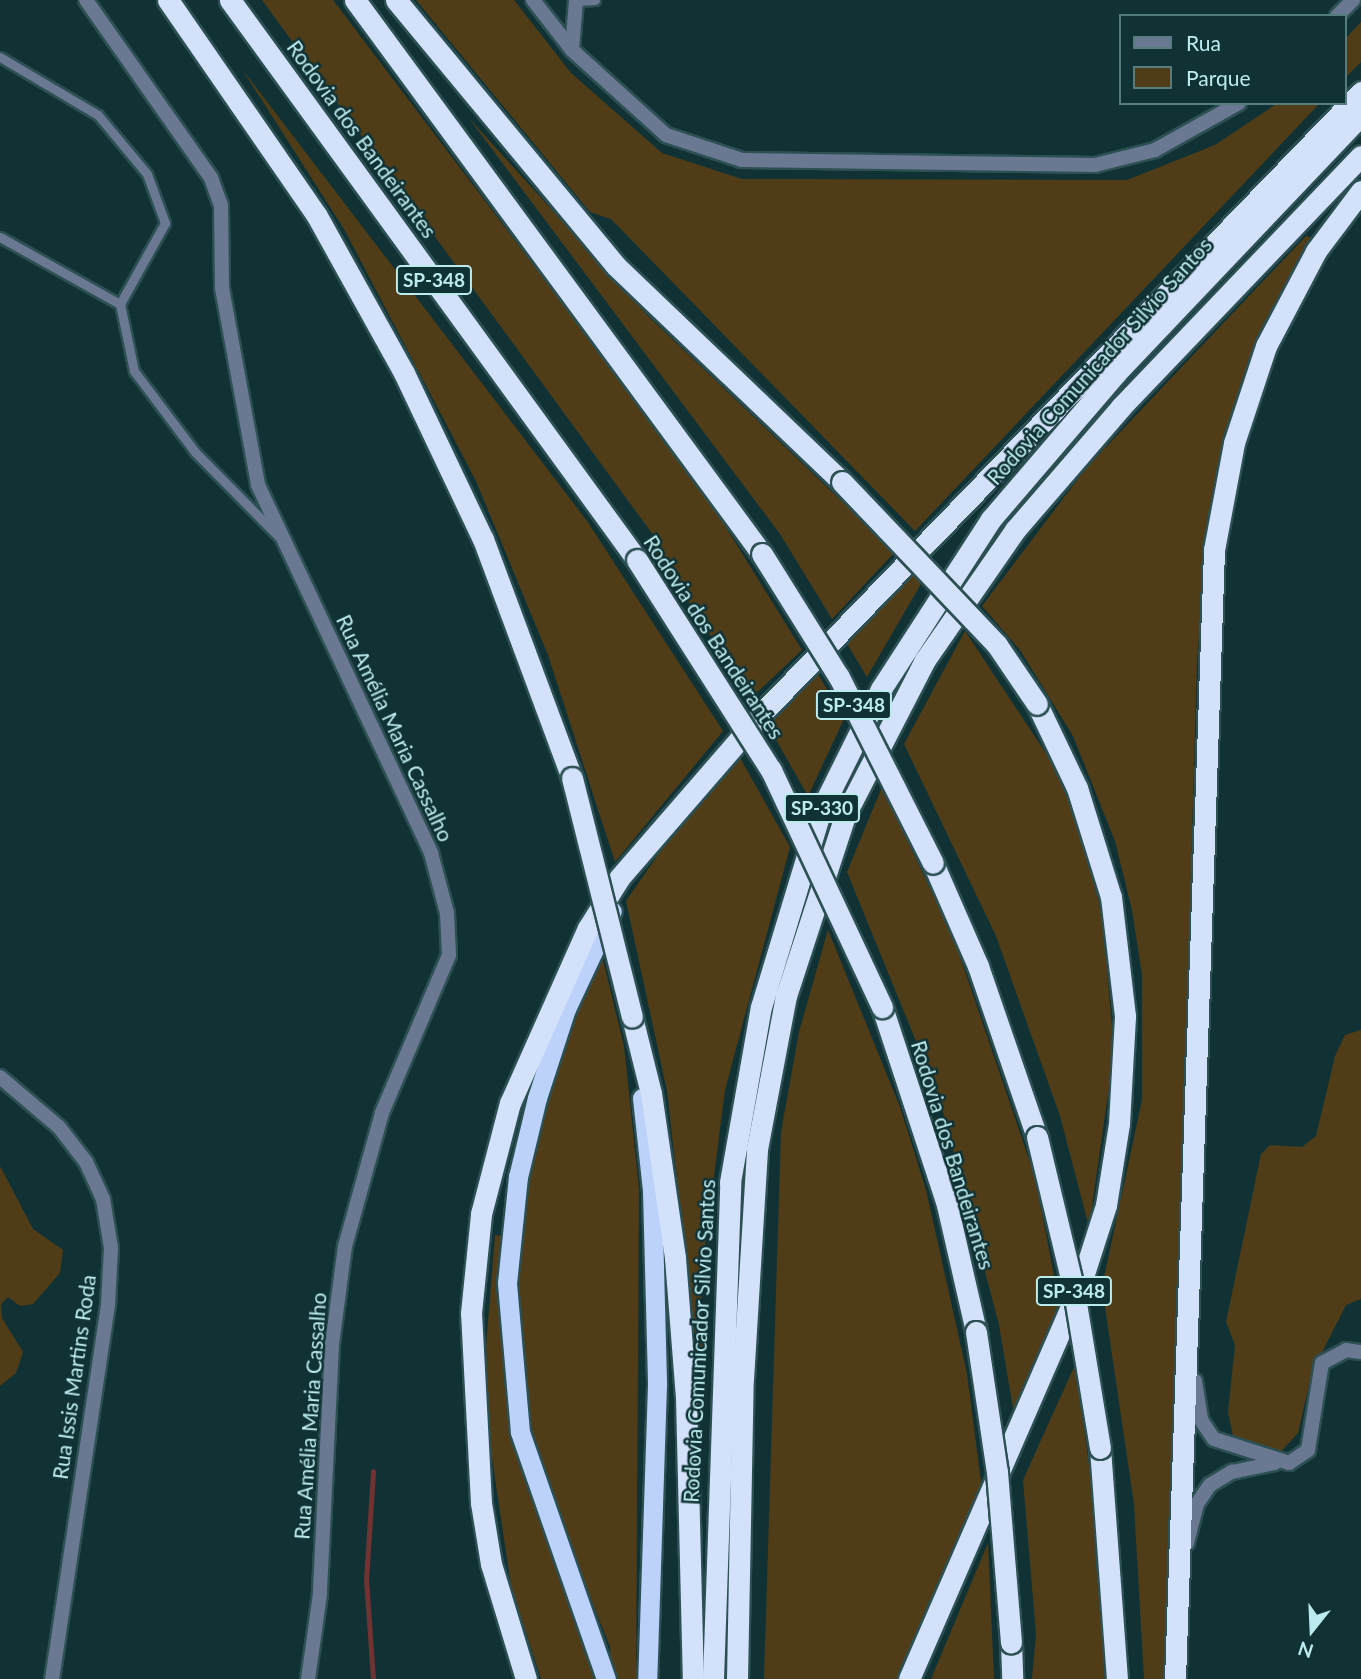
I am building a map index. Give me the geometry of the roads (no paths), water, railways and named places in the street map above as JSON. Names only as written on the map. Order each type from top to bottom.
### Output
[{"type":"highway","points":[[168,0],[317,216],[404,373],[482,539],[572,778],[651,1093],[675,1258],[686,1398],[693,1679]]},
{"type":"highway","name":"Rodovia dos Bandeirantes","points":[[230,0],[637,560],[771,770],[882,1007],[947,1205],[976,1332],[997,1472],[1012,1679]]},
{"type":"highway","name":"SP-348","points":[[355,0],[762,554],[839,677],[933,863],[978,966],[1037,1137],[1074,1291],[1100,1448],[1117,1679]]},
{"type":"highway","points":[[396,0],[615,266],[842,482],[989,635],[1037,704],[1077,788],[1111,897],[1125,1016],[1119,1124],[1106,1205],[1081,1283],[909,1679]]},
{"type":"highway","points":[[526,1679],[491,1564],[475,1455],[471,1313],[481,1214],[510,1103],[546,1010],[620,877],[762,713],[1361,92]]},
{"type":"highway","name":"Rodovia Comunicador Silvio Santos","points":[[713,1679],[721,1304],[731,1170],[764,994],[821,810],[915,630],[1017,486],[1361,115]]},
{"type":"highway","name":"Rodovia Comunicador Silvio Santos","points":[[737,1679],[743,1380],[757,1149],[786,996],[845,815],[925,660],[1015,530],[1121,407],[1361,156]]},
{"type":"highway","points":[[1175,1679],[1180,1572],[1183,1318],[1209,609],[1222,496],[1266,346],[1317,251],[1361,191]]},
{"type":"highway","points":[[607,1679],[520,1432],[507,1283],[518,1177],[559,1031],[617,900],[673,816]]},
{"type":"highway","points":[[633,1020],[655,1263],[647,1679]]},
{"type":"street","name":"Rua Amélia Maria Cassalho","points":[[86,0],[193,148],[221,205],[222,288],[248,447],[258,485],[431,853],[447,913],[449,956],[382,1113],[345,1246],[332,1345],[320,1594],[308,1679]]},
{"type":"street","points":[[533,0],[572,50],[646,119],[686,146],[781,163],[1095,164],[1155,150],[1235,105]]},
{"type":"street","points":[[1339,14],[1353,0]]},
{"type":"street","points":[[572,50],[577,1]]},
{"type":"street","name":"Rua Issis Martins Roda","points":[[0,1077],[59,1127],[86,1162],[103,1199],[111,1248],[108,1305],[52,1679]]},
{"type":"street","points":[[1183,1318],[1206,1431],[1222,1445],[1281,1462]]},
{"type":"street","points":[[1180,1572],[1197,1504],[1210,1485],[1232,1472],[1281,1462],[1297,1462],[1308,1450],[1322,1363],[1346,1350],[1361,1352]]},
{"type":"lane","points":[[577,1],[595,0]]},
{"type":"lane","points":[[0,57],[98,115],[147,174],[165,223],[120,304],[134,371],[248,513],[284,541]]},
{"type":"lane","points":[[0,237],[120,304]]},
{"type":"waterway","points":[[373,1471],[366,1580],[373,1679]]}]
